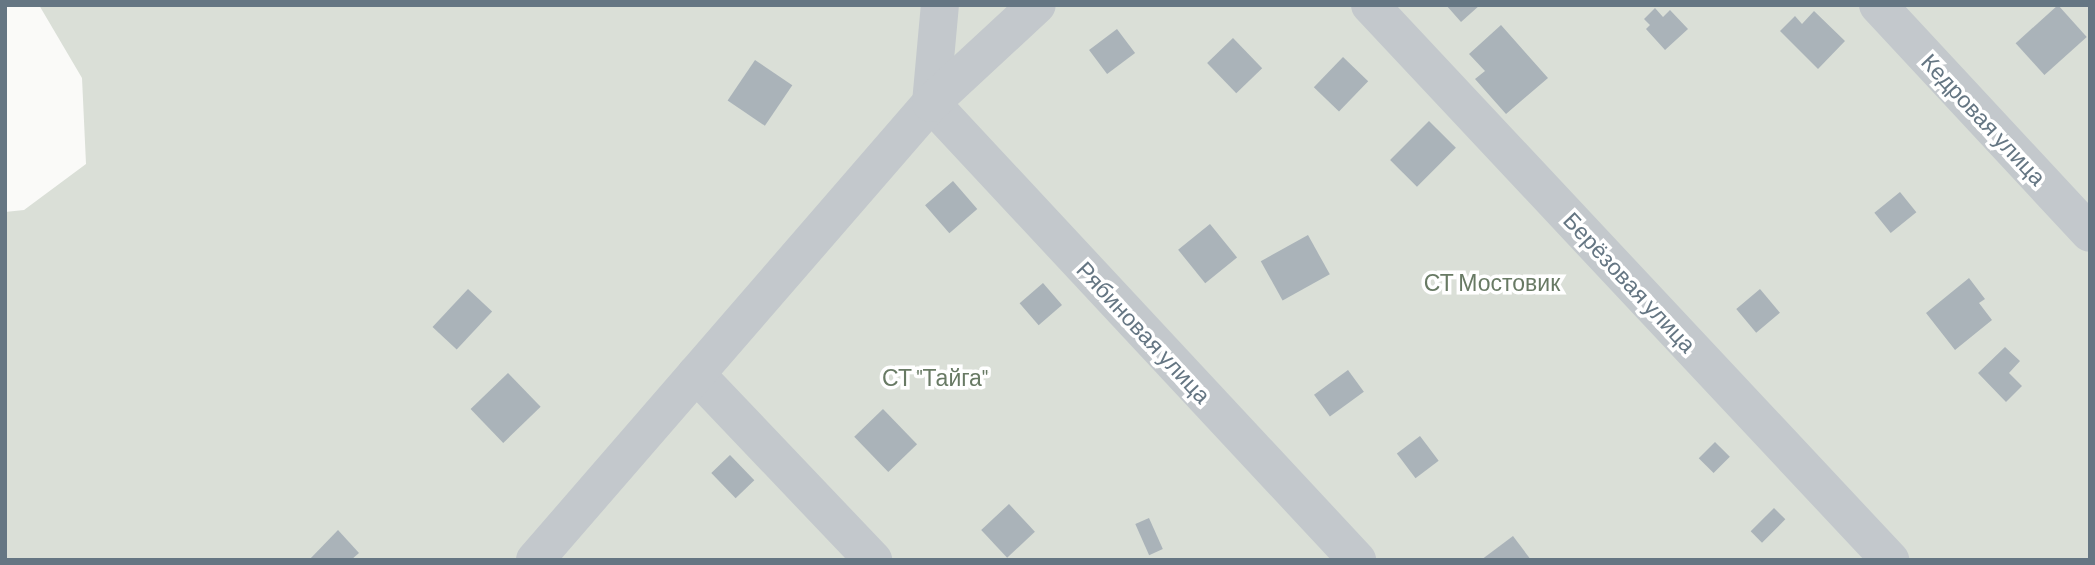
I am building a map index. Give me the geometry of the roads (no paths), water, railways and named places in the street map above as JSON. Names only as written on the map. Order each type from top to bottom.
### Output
[{"type":"street","points":[[931,103],[940,5]]},
{"type":"street","points":[[535,560],[931,103],[1037,5]]},
{"type":"street","name":"Берёзовая улица","points":[[1370,5],[1890,560]]},
{"type":"street","name":"Кедровая улица","points":[[1878,5],[2090,233]]},
{"type":"street","name":"Рябиновая улица","points":[[931,103],[1357,560]]},
{"type":"street","points":[[696,374],[873,560]]},
{"type":"park label","name":"СТ Мостовик","points":[[1492,282]]},
{"type":"park label","name":"СТ \"Тайга\"","points":[[935,377]]}]
